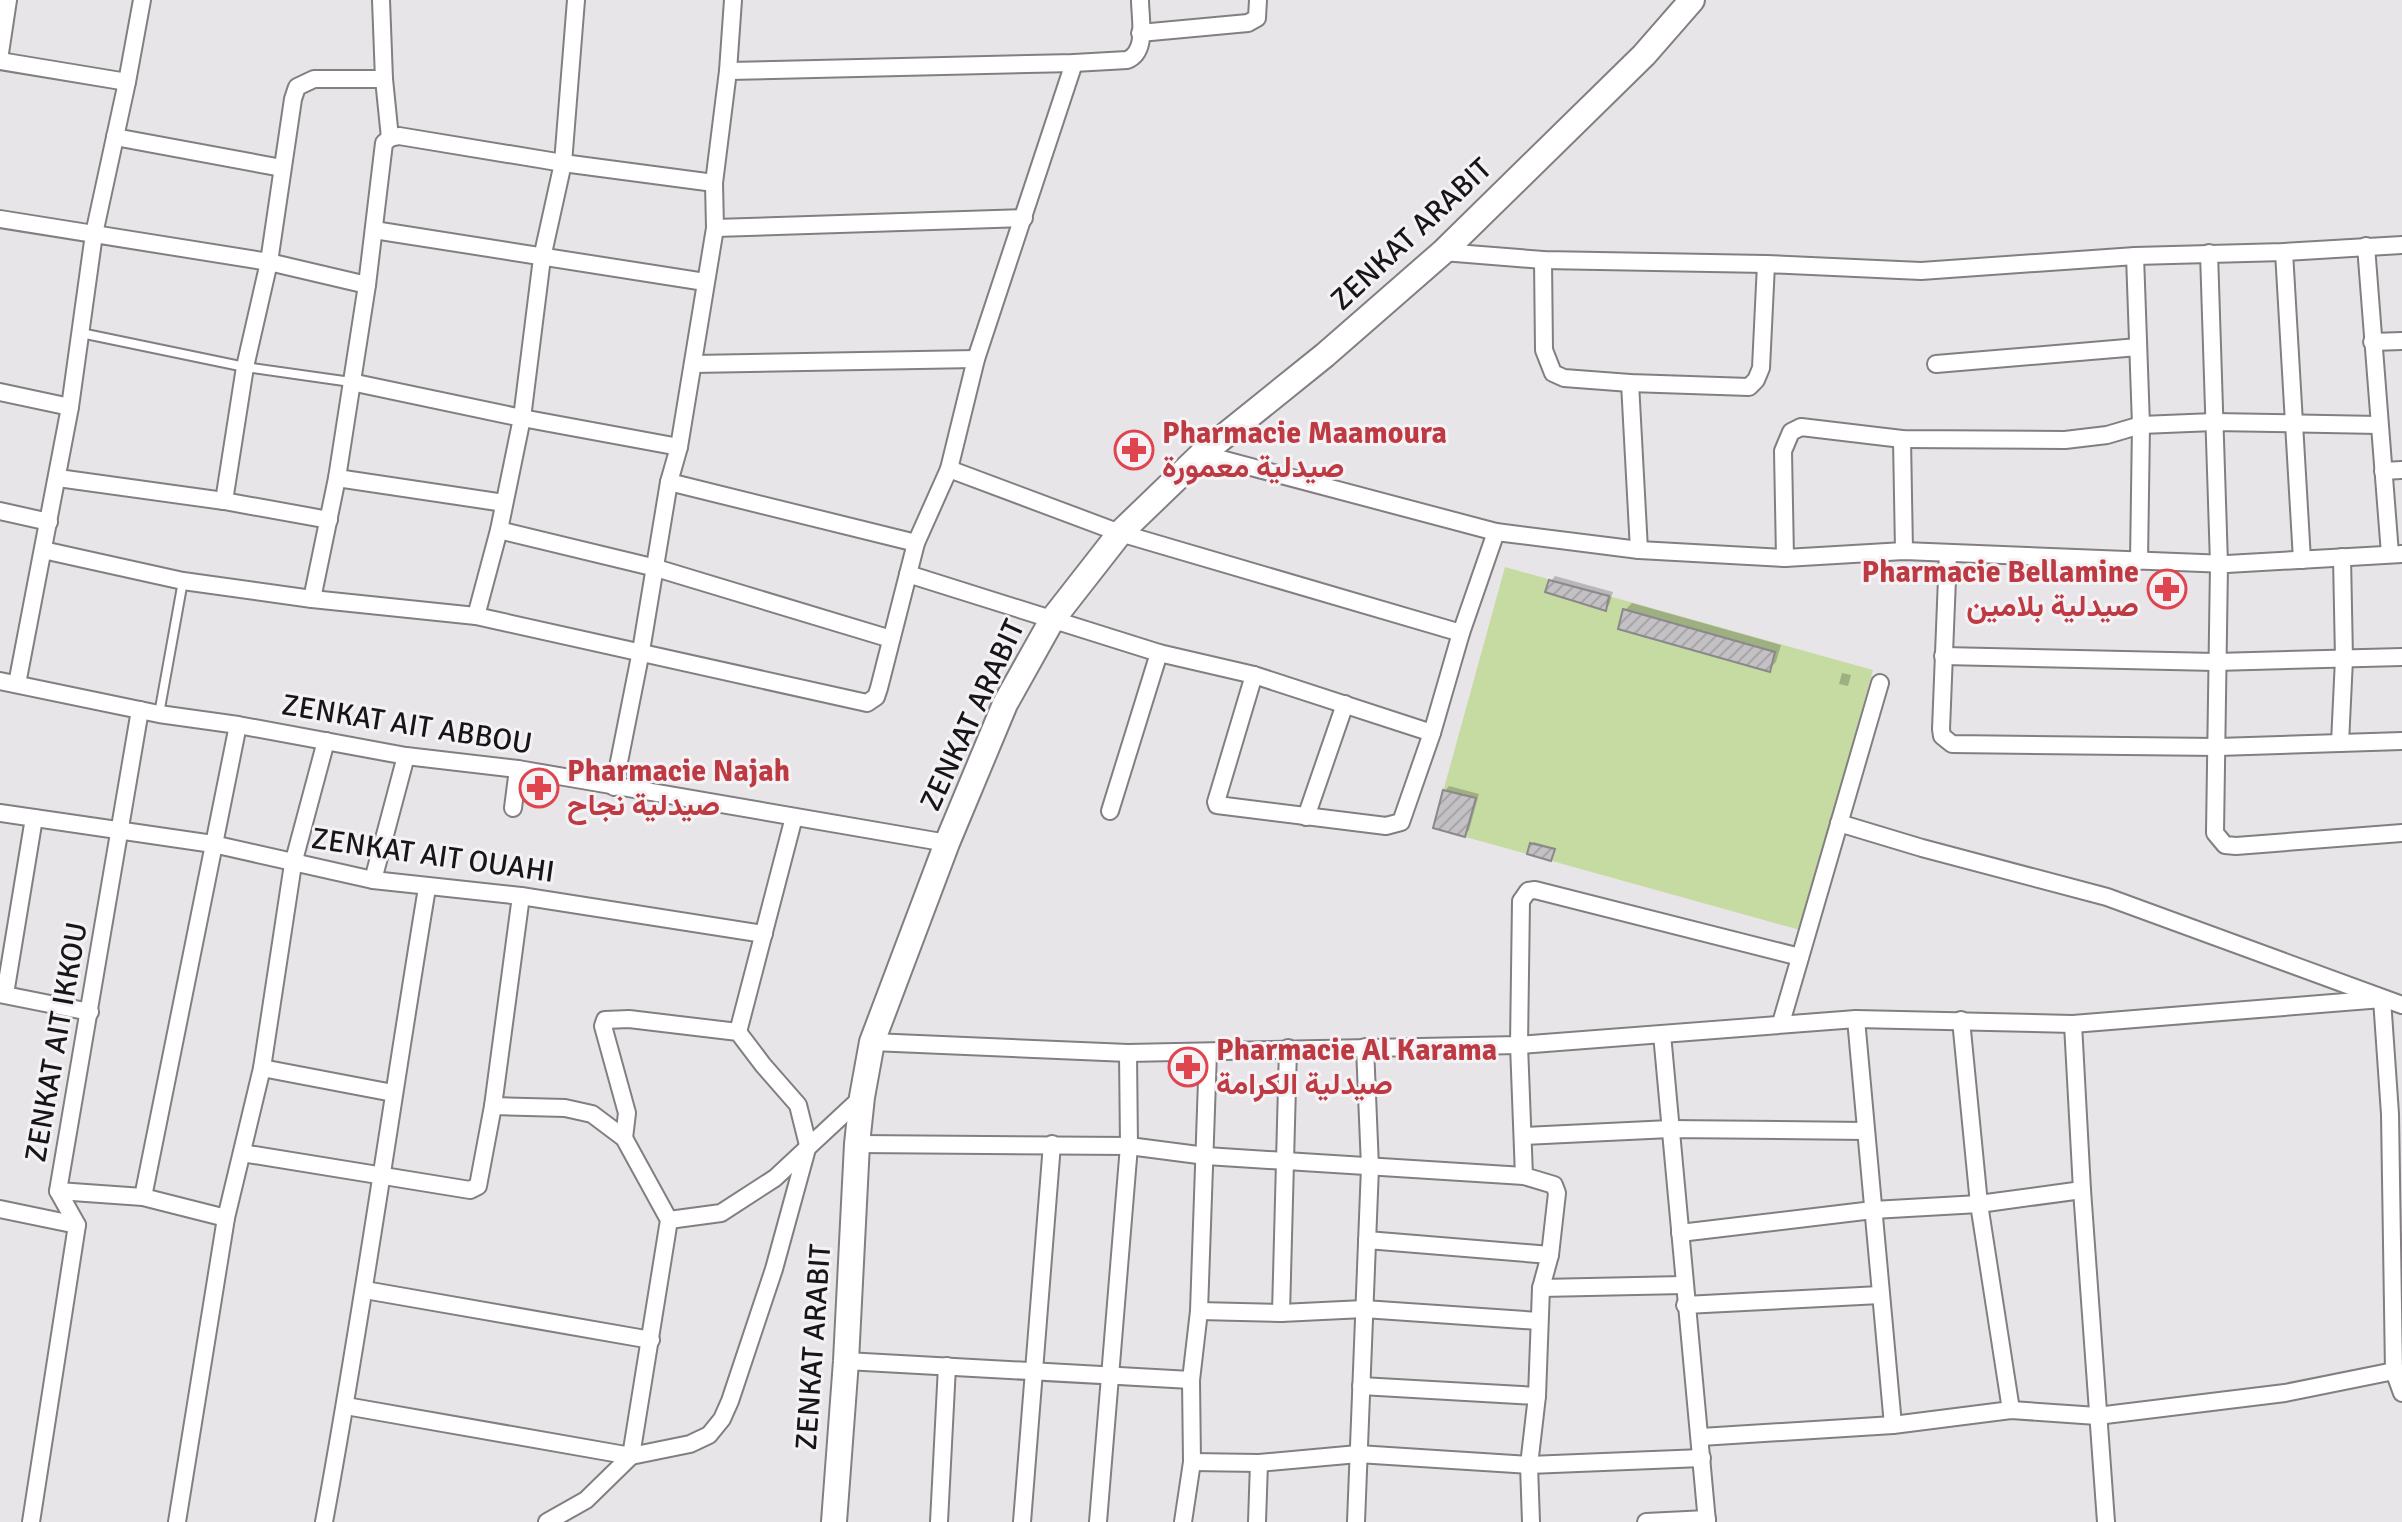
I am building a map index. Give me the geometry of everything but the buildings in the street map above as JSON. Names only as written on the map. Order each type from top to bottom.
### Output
[{"type":"street","points":[[0,53],[8,0]]},
{"type":"street","points":[[17,684],[58,478],[94,234],[142,0]]},
{"type":"street","points":[[381,0],[390,138]]},
{"type":"street","points":[[476,616],[499,530],[522,418],[542,258],[563,163],[576,0]]},
{"type":"street","points":[[614,787],[656,568],[669,482],[679,447],[715,228],[714,183],[733,0]]},
{"type":"street","points":[[728,71],[1074,63],[1133,58],[1140,49],[1140,0]]},
{"type":"street","points":[[1140,33],[1248,23],[1257,18],[1258,0]]},
{"type":"street","name":"ZENKAT ARABIT","points":[[834,1522],[857,1144],[872,1042],[947,843],[1005,704],[1052,620],[1120,533],[1202,454],[1325,355],[1443,252],[1644,55],[1692,0]]},
{"type":"street","points":[[0,61],[127,82]]},
{"type":"street","points":[[43,550],[183,581],[312,599],[476,616],[867,703],[876,697],[916,543],[949,469],[976,359],[1074,63]]},
{"type":"street","points":[[224,501],[245,367],[269,262],[297,87],[314,79],[384,79]]},
{"type":"street","points":[[312,599],[337,478],[367,285],[384,143],[399,136],[563,163],[714,183]]},
{"type":"street","points":[[115,137],[282,168]]},
{"type":"street","points":[[715,228],[1024,218]]},
{"type":"street","points":[[0,219],[269,262],[367,285]]},
{"type":"street","points":[[374,230],[705,282]]},
{"type":"street","points":[[1443,252],[1543,260],[1766,264],[1921,271],[2135,256],[2402,245]]},
{"type":"street","points":[[1202,454],[1496,532],[1639,550],[1785,558],[1904,551],[2219,564],[2396,554],[2383,471],[2366,246]]},
{"type":"street","points":[[2284,252],[2302,560]]},
{"type":"street","points":[[2209,253],[2219,564],[2215,833],[2225,845],[2236,846],[2402,833]]},
{"type":"street","points":[[2135,256],[2141,425],[2139,561]]},
{"type":"street","points":[[1543,260],[1544,350],[1553,373],[1564,378],[1630,383],[1749,387],[1761,368],[1766,264]]},
{"type":"street","points":[[2372,342],[2402,341]]},
{"type":"street","points":[[1936,364],[2138,347]]},
{"type":"street","points":[[693,364],[976,359]]},
{"type":"street","points":[[351,382],[679,447]]},
{"type":"street","points":[[1630,383],[1639,550]]},
{"type":"street","points":[[0,392],[70,407]]},
{"type":"street","points":[[1785,558],[1783,451],[1791,432],[1801,427],[1902,439],[2065,440],[2107,435],[2141,425],[2214,422],[2379,425]]},
{"type":"street","points":[[1902,439],[1904,551]]},
{"type":"street","points":[[949,469],[1120,533],[1461,633]]},
{"type":"street","points":[[2383,471],[2402,470]]},
{"type":"street","points":[[58,478],[224,501],[329,520]]},
{"type":"street","points":[[337,478],[504,503]]},
{"type":"street","points":[[669,482],[916,543]]},
{"type":"street","points":[[0,511],[49,522]]},
{"type":"street","points":[[499,530],[656,568],[891,639]]},
{"type":"street","points":[[1254,675],[1216,802],[1223,808],[1386,826],[1401,822],[1496,532]]},
{"type":"street","points":[[1948,553],[1941,729],[1942,736],[1952,744],[2218,747],[2402,741]]},
{"type":"street","points":[[2340,743],[2344,659],[2342,557]]},
{"type":"street","points":[[908,574],[1159,653],[1254,675],[1432,733]]},
{"type":"street","points":[[1110,811],[1159,653]]},
{"type":"street","points":[[1943,656],[2216,662],[2402,657]]},
{"type":"street","name":"ZENKAT AIT ABBOU","points":[[0,681],[159,714],[406,756],[518,769],[947,843]]},
{"type":"street","points":[[1781,1023],[1880,683]]},
{"type":"street","points":[[1306,817],[1345,704]]},
{"type":"street","name":"ZENKAT AIT IKKOU","points":[[77,1225],[58,1191],[140,710]]},
{"type":"street","points":[[143,1197],[238,725]]},
{"type":"street","points":[[177,1522],[226,1218],[262,1068],[293,864],[326,741]]},
{"type":"street","points":[[373,880],[406,756]]},
{"type":"street","points":[[513,808],[518,769]]},
{"type":"street","name":"ZENKAT AIT OUAHI","points":[[0,813],[213,844],[373,880],[521,896],[764,934]]},
{"type":"street","points":[[738,1032],[794,817]]},
{"type":"street","points":[[34,818],[2,994],[90,1012]]},
{"type":"street","points":[[1839,823],[2107,897],[2402,1005]]},
{"type":"street","points":[[324,1522],[365,1290],[380,1175],[427,888]]},
{"type":"street","points":[[1524,1176],[1519,1045],[1521,901],[1528,891],[1800,957]]},
{"type":"street","points":[[242,1153],[475,1189],[481,1183],[521,896]]},
{"type":"street","points":[[872,1042],[1128,1053],[1519,1045],[1856,1019],[2073,1024],[2382,999]]},
{"type":"street","points":[[2382,999],[2396,1116],[2398,1372],[2402,1393]]},
{"type":"street","points":[[346,1406],[631,1456],[690,1444],[709,1435],[722,1419],[774,1269],[808,1145],[798,1105],[738,1032],[629,1019],[605,1020],[604,1036],[627,1113],[624,1138]]},
{"type":"street","points":[[1856,1019],[1893,1425]]},
{"type":"street","points":[[1961,1020],[1979,1204],[2011,1410]]},
{"type":"street","points":[[2073,1024],[2106,1522]]},
{"type":"street","points":[[1646,1522],[1707,1520],[1662,1034]]},
{"type":"street","points":[[1356,1522],[1370,1167],[1365,1047]]},
{"type":"street","points":[[1281,1313],[1288,1048]]},
{"type":"street","points":[[1183,1522],[1192,1462],[1191,1380],[1199,1311],[1208,1052]]},
{"type":"street","points":[[1098,1522],[1129,1146],[1128,1053]]},
{"type":"street","points":[[262,1068],[393,1093]]},
{"type":"street","points":[[669,1220],[721,1213],[775,1178],[862,1097]]},
{"type":"street","points":[[493,1106],[565,1108],[592,1114],[624,1138],[669,1220],[631,1456],[586,1500],[547,1522]]},
{"type":"street","points":[[1523,1136],[1670,1129],[1866,1131]]},
{"type":"street","points":[[857,1144],[1129,1146],[1206,1156],[1524,1176],[1554,1185],[1550,1255],[1541,1288],[1537,1396],[1529,1465],[1531,1522]]},
{"type":"street","points":[[1022,1522],[1052,1144]]},
{"type":"street","points":[[1680,1233],[1873,1210],[1979,1204],[2082,1190]]},
{"type":"street","points":[[58,1191],[143,1197],[226,1218]]},
{"type":"street","points":[[0,1209],[77,1225],[31,1522]]},
{"type":"street","points":[[1367,1240],[1550,1255]]},
{"type":"street","points":[[1541,1288],[1684,1285]]},
{"type":"street","points":[[365,1290],[651,1340]]},
{"type":"street","points":[[1685,1305],[1880,1295]]},
{"type":"street","points":[[1199,1311],[1281,1313],[1364,1309],[1539,1321]]},
{"type":"street","points":[[846,1361],[1191,1380]]},
{"type":"street","points":[[939,1522],[947,1366]]},
{"type":"street","points":[[1701,1437],[1893,1425],[2011,1410],[2097,1416],[2285,1393],[2398,1372]]},
{"type":"street","points":[[1361,1386],[1537,1396]]},
{"type":"street","points":[[1192,1462],[1259,1463],[1358,1454],[1529,1465],[1702,1458]]},
{"type":"street","points":[[1257,1522],[1259,1463]]},
{"type":"lane","points":[[80,333],[245,367],[351,382]]},
{"type":"lane","points":[[159,714],[183,581]]},
{"type":"green space","points":[[1505,567],[1873,670],[1800,930],[1433,828]]},
{"type":"place","name":"Pharmacie Maamoura صيدلية معمورة","points":[[1134,450]]},
{"type":"place","name":"Pharmacie Bellamine صيدلية بلامين","points":[[2167,589]]},
{"type":"place","name":"Pharmacie Najah صيدلية نجاح","points":[[539,788]]},
{"type":"place","name":"Pharmacie Al Karama صيدلية الكرامة","points":[[1188,1067]]}]
